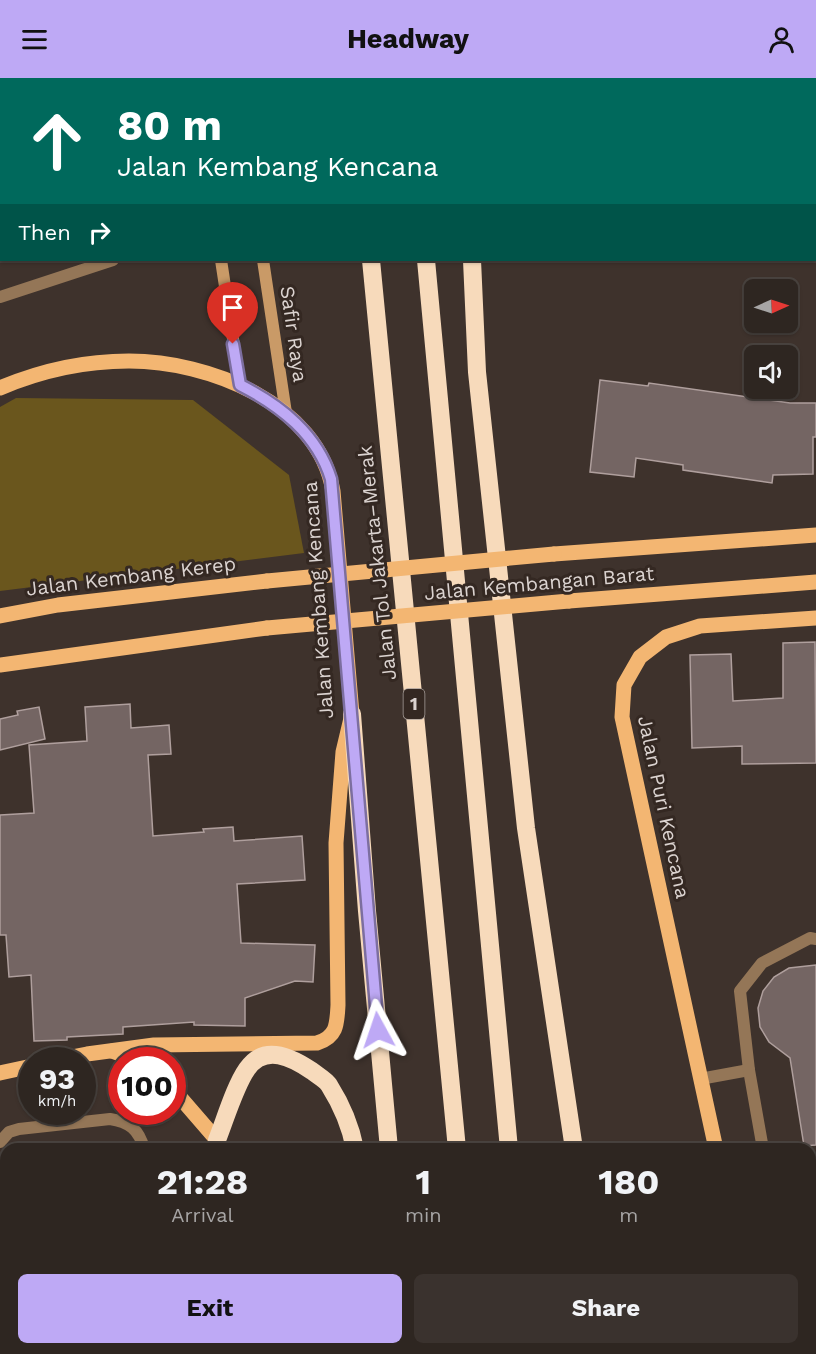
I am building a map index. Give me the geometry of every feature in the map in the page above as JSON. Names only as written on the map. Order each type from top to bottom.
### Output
[{"type":"highway","name":"Jalan Tol Jakarta–Merak","points":[[371,261],[456,1143]]},
{"type":"highway","points":[[426,261],[508,1143]]},
{"type":"highway","points":[[472,261],[477,372],[525,817],[572,1143]]},
{"type":"highway","points":[[352,714],[388,1143]]},
{"type":"highway","points":[[217,1143],[230,1104],[248,1068],[263,1057],[282,1054],[295,1059],[328,1083],[352,1132],[354,1143]]},
{"type":"main road","name":"Jalan Kembang Kencana","points":[[0,388],[91,363],[131,361],[168,364],[207,373],[240,385],[286,413],[313,441],[327,466],[331,479],[352,714],[343,752],[336,843],[337,1021],[331,1035],[326,1040],[310,1044],[193,1043],[135,1047]]},
{"type":"main road","name":"Jalan Kembangan Barat","points":[[267,581],[554,554],[816,535]]},
{"type":"main road","name":"Jalan Kembang Kerep","points":[[3,613],[267,581]]},
{"type":"main road","name":"Jalan Kembangan Barat","points":[[0,665],[267,628],[816,582]]},
{"type":"main road","name":"Jalan Puri Kencana","points":[[715,1143],[622,717],[624,685],[640,657],[666,637],[700,626],[816,618]]},
{"type":"main road","points":[[0,1073],[18,1069]]},
{"type":"main road","points":[[186,1106],[214,1143]]},
{"type":"street","points":[[221,261],[240,385]]},
{"type":"street","name":"Safir Raya","points":[[263,261],[286,413]]},
{"type":"lane","points":[[0,297],[110,261]]},
{"type":"lane","points":[[762,1143],[749,1070],[741,991],[762,963],[810,938],[816,939]]},
{"type":"lane","points":[[700,1079],[749,1070]]},
{"type":"lane","points":[[0,1142],[9,1132],[18,1129],[110,1119],[124,1121],[135,1129],[141,1143]]},
{"type":"shaded area","points":[[16,398],[193,400],[289,475],[304,553],[0,591],[0,407]]},
{"type":"building","points":[[600,380],[648,386],[649,383],[744,396],[744,399],[816,403],[813,474],[773,475],[772,483],[683,470],[683,465],[636,458],[634,477],[590,472]]},
{"type":"building","points":[[815,642],[816,763],[742,764],[742,746],[692,748],[690,655],[731,654],[733,701],[783,698],[783,643]]},
{"type":"building","points":[[130,704],[131,728],[169,725],[171,754],[148,755],[153,836],[233,827],[234,841],[302,836],[305,880],[237,884],[241,943],[315,945],[313,982],[295,981],[245,998],[245,1026],[194,1025],[194,1022],[123,1027],[123,1034],[34,1041],[31,975],[9,977],[6,935],[0,935],[0,815],[34,813],[29,745],[87,741],[85,707]]},
{"type":"building","points":[[39,707],[45,739],[0,750],[0,719],[18,715],[17,711]]},
{"type":"building","points":[[816,965],[816,1143],[804,1143],[790,1058],[769,1042],[760,1027],[758,1008],[763,991],[774,977],[789,968]]},
{"type":"route","points":[[233,344],[240,385],[286,413],[302,429],[321,454],[331,479],[378,1030]]}]
